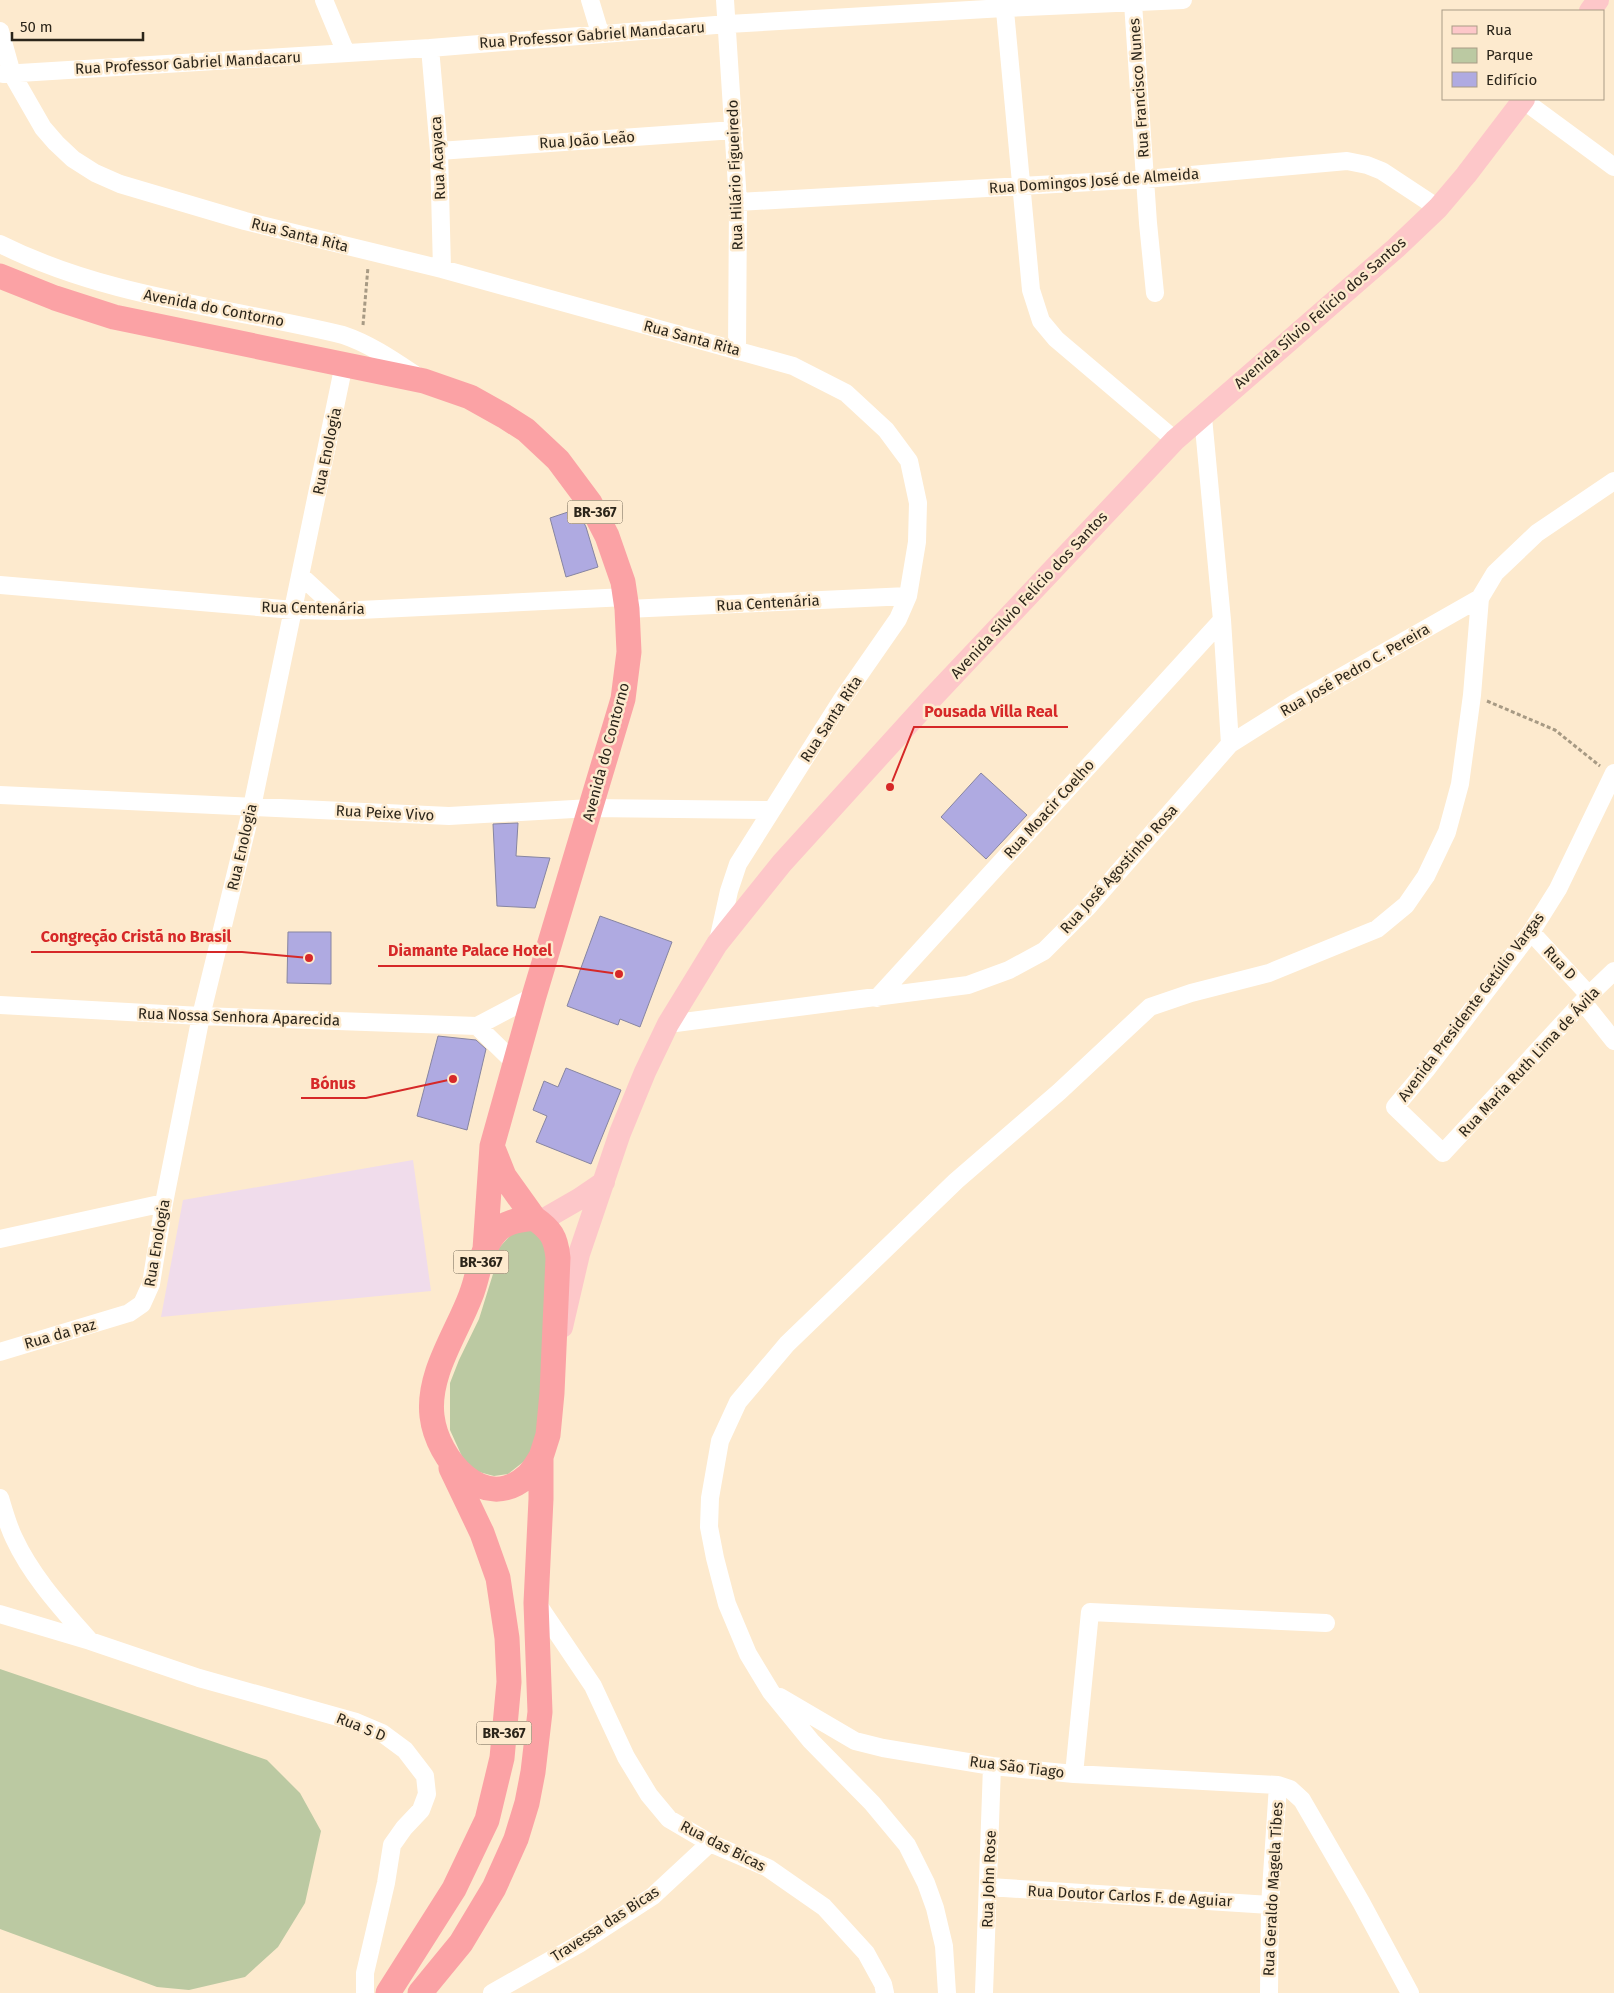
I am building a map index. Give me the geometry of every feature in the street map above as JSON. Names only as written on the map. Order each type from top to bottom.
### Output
[{"type":"highway","name":"Avenida do Contorno","points":[[0,276],[55,298],[114,317],[424,381],[470,397],[526,430],[558,460],[590,503],[607,536],[618,567],[626,603],[629,652],[623,699],[514,1062],[492,1146]]},
{"type":"highway","name":"BR-367","points":[[445,1456],[469,1480],[485,1488],[499,1490],[528,1476],[541,1457],[548,1435],[554,1376],[558,1258],[556,1242],[548,1228],[536,1220],[504,1176],[492,1146]]},
{"type":"highway","name":"BR-367","points":[[388,1993],[454,1889],[487,1820],[502,1758],[509,1682],[507,1638],[498,1578],[482,1533],[437,1440],[432,1416],[432,1395],[446,1352],[463,1318],[473,1292],[485,1249],[492,1146]]},
{"type":"highway","name":"BR-367","points":[[485,1249],[496,1232],[513,1220],[536,1220]]},
{"type":"highway","name":"BR-367","points":[[420,1993],[461,1943],[494,1888],[516,1839],[534,1772],[540,1712],[536,1603],[541,1457]]},
{"type":"main road","name":"Avenida Sílvio Felício dos Santos","points":[[554,1376],[564,1318],[579,1254],[620,1133],[645,1072],[668,1024],[717,944],[782,863],[932,698],[1174,440],[1396,248],[1438,208],[1466,175],[1522,100]]},
{"type":"main road","points":[[536,1220],[579,1200],[604,1182]]},
{"type":"street","points":[[324,0],[346,53]]},
{"type":"street","points":[[590,0],[600,33]]},
{"type":"street","name":"Rua Hilário Figueiredo","points":[[725,0],[738,202],[737,351]]},
{"type":"street","name":"Rua Professor Gabriel Mandacaru","points":[[6,74],[430,48],[600,33],[1004,4],[1133,3],[1183,0]]},
{"type":"street","name":"Rua Francisco Nunes","points":[[1133,3],[1154,293]]},
{"type":"street","points":[[1004,4],[1031,290],[1041,322],[1056,339],[1174,440]]},
{"type":"street","name":"Rua Santa Rita","points":[[0,31],[6,74],[56,144],[95,173],[120,184],[245,221],[442,269],[792,366],[846,393],[886,430],[909,461],[918,503],[917,542],[908,596],[898,619],[841,701],[738,864],[728,891],[717,944]]},
{"type":"street","name":"Rua Acayaca","points":[[430,48],[439,150],[442,269]]},
{"type":"street","points":[[1524,100],[1614,167]]},
{"type":"street","name":"Rua João Leão","points":[[439,150],[734,130]]},
{"type":"street","name":"Rua Domingos José de Almeida","points":[[738,202],[1146,179],[1347,161],[1367,165],[1382,171],[1438,208]]},
{"type":"street","name":"Avenida do Contorno","points":[[0,244],[49,265],[110,286],[326,331],[361,341],[424,381]]},
{"type":"street","name":"Rua Enologia","points":[[120,1317],[138,1308],[148,1292],[154,1270],[164,1203],[201,1016],[252,807],[344,364]]},
{"type":"street","points":[[1203,416],[1222,620],[1230,744]]},
{"type":"street","points":[[947,1993],[944,1946],[935,1908],[926,1883],[907,1845],[872,1802],[811,1741],[771,1692],[748,1654],[727,1604],[709,1527],[710,1498],[720,1441],[738,1402],[787,1344],[956,1181],[1059,1092],[1150,1008],[1191,993],[1269,973],[1377,929],[1406,905],[1426,876],[1447,832],[1460,784],[1472,695],[1480,598],[1495,572],[1537,533],[1614,481]]},
{"type":"street","points":[[301,576],[339,611]]},
{"type":"street","name":"Rua Centenária","points":[[0,584],[294,610],[339,611],[908,596]]},
{"type":"street","name":"Rua José Pedro C. Pereira","points":[[1230,744],[1296,702],[1480,598]]},
{"type":"street","name":"Rua Moacir Coelho","points":[[876,998],[1222,620]]},
{"type":"street","name":"Rua José Agostinho Rosa","points":[[668,1024],[968,986],[1009,970],[1044,950],[1087,908],[1230,744]]},
{"type":"street","name":"Avenida Presidente Getúlio Vargas","points":[[1444,1153],[1395,1107],[1426,1070],[1531,932],[1558,889],[1613,774]]},
{"type":"street","name":"Rua Peixe Vivo","points":[[0,795],[449,816],[591,808],[771,810]]},
{"type":"street","name":"Rua D","points":[[1531,932],[1586,998],[1614,1041]]},
{"type":"street","name":"Rua Maria Ruth Lima de Ávila","points":[[1444,1153],[1586,998],[1614,971]]},
{"type":"street","name":"Rua Nossa Senhora Aparecida","points":[[0,1005],[201,1016],[477,1026],[534,996]]},
{"type":"street","points":[[477,1026],[514,1062]]},
{"type":"street","points":[[0,1240],[164,1203]]},
{"type":"street","name":"Rua da Paz","points":[[0,1352],[120,1317]]},
{"type":"street","points":[[0,1498],[13,1537],[24,1558],[48,1593],[90,1641]]},
{"type":"street","name":"Rua das Bicas","points":[[536,1603],[593,1686],[626,1757],[649,1795],[669,1819],[710,1842],[768,1868],[824,1907],[866,1953],[884,1984],[885,1993]]},
{"type":"street","points":[[1074,1774],[1090,1612],[1326,1623]]},
{"type":"street","name":"Rua S D","points":[[0,1614],[90,1641],[199,1678],[356,1722],[382,1733],[410,1756],[425,1776],[427,1794],[421,1810],[404,1828],[392,1845],[386,1883],[365,1973],[365,1993]]},
{"type":"street","name":"Rua São Tiago","points":[[771,1692],[854,1741],[883,1748],[992,1766],[1074,1774],[1278,1785]]},
{"type":"street","name":"Rua John Rose","points":[[984,1993],[992,1766]]},
{"type":"street","points":[[1278,1785],[1290,1789],[1302,1800],[1361,1902],[1410,1993]]},
{"type":"street","name":"Rua Geraldo Magela Tibes","points":[[1269,1993],[1270,1905],[1278,1785]]},
{"type":"street","name":"Travessa das Bicas","points":[[492,1993],[579,1944],[653,1896],[710,1842]]},
{"type":"street","name":"Rua Doutor Carlos F. de Aguiar","points":[[989,1888],[1270,1905]]},
{"type":"street","points":[[375,1993],[408,1962]]},
{"type":"path","points":[[361,341],[369,252]]},
{"type":"path","points":[[1472,695],[1555,730],[1583,754],[1613,774]]},
{"type":"shaded area","points":[[413,1160],[431,1291],[161,1317],[183,1200]]},
{"type":"green space","points":[[529,1223],[551,1251],[540,1429],[527,1459],[508,1474],[494,1476],[479,1472],[465,1463],[450,1430],[450,1383],[479,1319],[493,1274],[498,1249],[516,1229]]},
{"type":"green space","points":[[0,1669],[267,1760],[300,1793],[321,1831],[305,1903],[278,1947],[245,1977],[189,1990],[157,1987],[0,1929]]},
{"type":"building","points":[[577,509],[586,527],[598,567],[566,577],[550,518]]},
{"type":"building","points":[[981,773],[1027,815],[986,859],[941,817]]},
{"type":"building","points":[[518,823],[516,856],[550,858],[535,908],[497,906],[493,824]]},
{"type":"building","points":[[600,916],[672,942],[640,1027],[620,1019],[618,1025],[567,1006]]},
{"type":"building","points":[[288,932],[331,932],[331,984],[287,983]]},
{"type":"building","points":[[438,1036],[476,1040],[486,1049],[467,1130],[417,1116]]},
{"type":"building","points":[[566,1068],[621,1090],[591,1164],[536,1142],[547,1116],[533,1110],[544,1081],[558,1087]]},
{"type":"place","name":"Pousada Villa Real","points":[[890,787]]},
{"type":"place","name":"Congreção Cristã no Brasil","points":[[309,958]]},
{"type":"place","name":"Diamante Palace Hotel","points":[[619,974]]},
{"type":"place","name":"Bónus","points":[[453,1079]]}]
